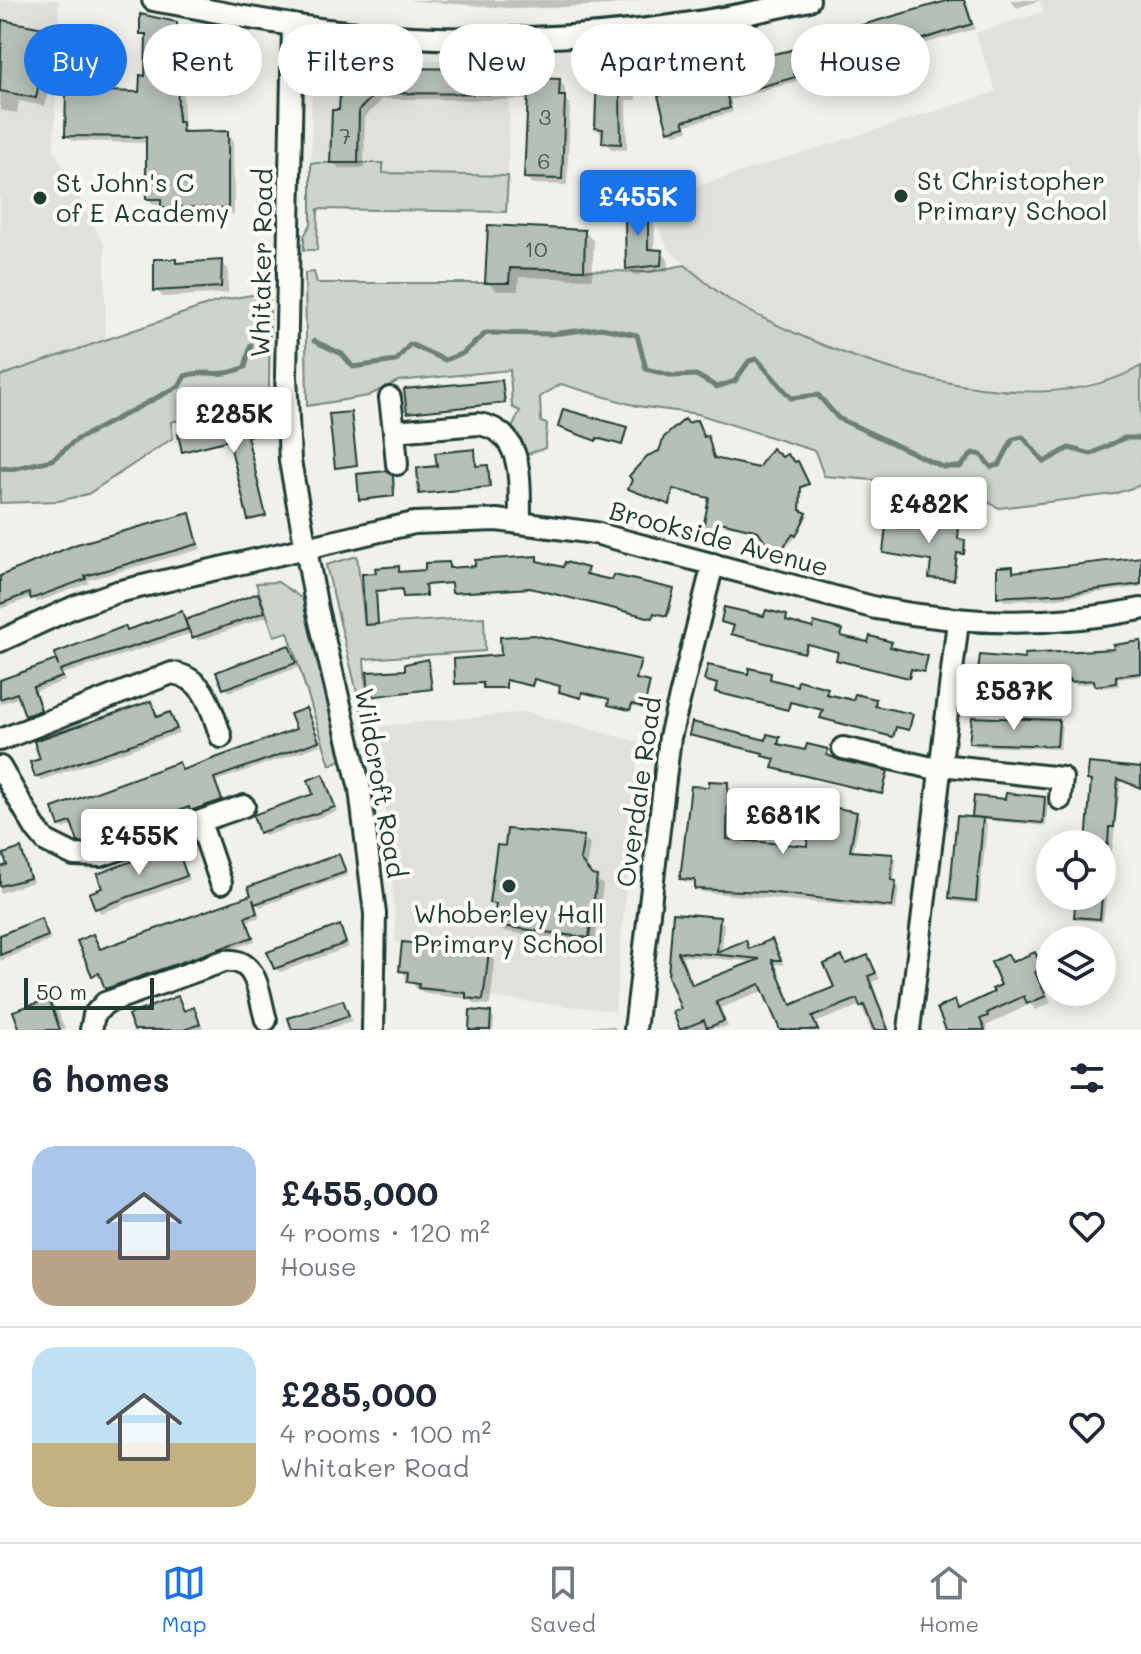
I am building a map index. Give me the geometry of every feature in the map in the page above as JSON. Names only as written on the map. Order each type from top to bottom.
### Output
[{"type":"street","points":[[153,0],[287,24]]},
{"type":"street","points":[[423,37],[519,38],[646,30],[750,6],[809,0]]},
{"type":"street","name":"Whitaker Road","points":[[291,96],[286,362],[290,461],[304,548]]},
{"type":"street","points":[[390,398],[397,464]]},
{"type":"street","points":[[394,431],[478,424],[501,432],[514,447],[520,522]]},
{"type":"street","name":"Brookside Avenue","points":[[0,641],[74,607],[117,592],[414,523],[520,522],[595,533],[876,608],[958,621],[1057,622],[1141,609]]},
{"type":"street","name":"Wildcroft Road","points":[[304,548],[360,789],[375,914],[373,1030]]},
{"type":"street","name":"Overdale Road","points":[[635,1030],[670,737],[713,564]]},
{"type":"street","points":[[909,1030],[958,621]]},
{"type":"street","points":[[0,740],[172,673],[188,675],[204,690],[221,737]]},
{"type":"street","points":[[843,748],[941,768],[1062,778],[1060,799]]},
{"type":"street","points":[[0,767],[46,841],[74,855],[100,856],[244,806]]},
{"type":"street","points":[[200,822],[221,883]]},
{"type":"street","points":[[91,1030],[94,1015],[105,1003],[224,961],[239,959],[249,966],[266,1020]]},
{"type":"shaded area","name":"St John's C of E Academy","points":[[0,0],[59,0],[58,24],[24,24],[24,96],[56,96],[54,150],[105,246],[105,339],[0,376]]},
{"type":"shaded area","name":"St Christopher Primary School","points":[[1040,0],[1141,0],[1141,366],[1123,377],[1063,389],[1007,390],[946,382],[871,364],[793,333],[730,301],[669,250],[646,202],[996,92],[975,33],[1043,12]]},
{"type":"shaded area","points":[[423,60],[439,60],[439,96],[509,96],[508,176],[383,173],[383,163],[311,163],[312,96],[423,96]]},
{"type":"shaded area","points":[[311,163],[383,163],[383,173],[508,176],[506,212],[318,209],[317,250],[304,250],[304,236],[311,224]]},
{"type":"shaded area","points":[[685,265],[727,298],[775,324],[878,365],[934,380],[991,389],[1045,391],[1096,384],[1141,366],[1141,485],[1114,494],[999,508],[967,491],[918,493],[910,483],[824,476],[815,451],[698,414],[637,406],[561,384],[540,397],[541,422],[547,424],[545,448],[525,455],[512,428],[520,411],[512,407],[510,370],[398,381],[368,396],[307,406],[305,273],[314,272],[317,283],[508,283],[510,268],[648,272]]},
{"type":"shaded area","points":[[270,292],[269,391],[261,398],[171,422],[173,438],[88,494],[59,501],[0,503],[0,376],[222,300]]},
{"type":"shaded area","points":[[357,556],[365,625],[484,617],[485,651],[364,659],[369,721],[363,717],[326,565]]},
{"type":"shaded area","points":[[278,582],[303,599],[343,759],[330,765],[288,632],[274,636],[256,583]]},
{"type":"shaded area","name":"Whoberley Hall Primary School","points":[[526,712],[639,742],[615,1011],[484,997],[489,951],[396,942],[389,831],[369,727]]},
{"type":"building","points":[[950,0],[964,0],[972,24],[930,37],[930,24],[866,24]]},
{"type":"building","points":[[140,14],[177,22],[143,24],[143,34],[140,34]]},
{"type":"building","points":[[2,20],[24,24],[24,96],[0,91]]},
{"type":"building","points":[[791,50],[791,78],[775,83],[775,54]]},
{"type":"building","points":[[423,68],[439,68],[439,93],[423,93]]},
{"type":"building","points":[[140,75],[143,76],[143,96],[178,96],[178,122],[182,122],[182,132],[228,131],[228,208],[161,207],[161,199],[146,199],[146,137],[65,136],[66,96],[127,96],[127,92],[139,92]]},
{"type":"building","points":[[555,79],[560,79],[559,96],[565,96],[562,179],[524,178],[528,96],[555,96]]},
{"type":"building","points":[[340,96],[373,96],[359,110],[358,163],[330,163],[332,110],[339,110]]},
{"type":"building","points":[[596,96],[620,96],[621,144],[602,143],[603,129],[595,128]]},
{"type":"building","points":[[658,96],[727,96],[730,108],[683,121],[685,126],[668,131]]},
{"type":"building","points":[[621,202],[642,203],[642,217],[648,217],[648,249],[662,250],[661,265],[626,269],[625,219],[620,219]]},
{"type":"building","points":[[488,225],[585,230],[584,270],[510,268],[509,283],[485,283]]},
{"type":"building","points":[[154,259],[176,259],[176,263],[222,260],[221,287],[154,291]]},
{"type":"building","points":[[502,380],[505,403],[407,413],[404,389]]},
{"type":"building","points":[[563,409],[627,427],[622,445],[597,438],[596,441],[558,427]]},
{"type":"building","points":[[351,412],[357,465],[335,468],[329,414]]},
{"type":"building","points":[[259,414],[263,432],[247,436],[266,516],[248,520],[229,440],[182,452],[178,434]]},
{"type":"building","points":[[685,419],[688,423],[697,420],[704,437],[708,436],[714,458],[758,468],[772,448],[782,457],[787,454],[795,462],[798,461],[809,484],[801,487],[800,510],[807,513],[796,536],[793,534],[781,550],[774,545],[770,549],[758,531],[720,522],[714,532],[703,528],[709,498],[673,489],[670,505],[628,489],[632,480],[629,476],[647,456],[659,451],[664,437]]},
{"type":"building","points":[[475,449],[476,466],[488,465],[490,487],[419,494],[417,468],[437,466],[435,453]]},
{"type":"building","points":[[386,471],[393,476],[394,496],[359,500],[357,474]]},
{"type":"building","points":[[936,512],[960,514],[958,539],[965,540],[964,554],[957,553],[954,580],[929,578],[931,561],[883,553],[886,526],[934,531]]},
{"type":"building","points":[[190,513],[198,544],[85,576],[86,579],[31,599],[29,593],[0,604],[0,576],[77,544]]},
{"type":"building","points":[[537,556],[537,561],[563,567],[565,562],[588,568],[586,574],[612,580],[614,575],[674,589],[667,616],[654,613],[652,618],[530,588],[452,593],[451,583],[425,585],[426,596],[403,597],[402,589],[376,591],[378,624],[365,625],[362,574],[376,573],[375,568],[399,566],[399,572],[425,570],[425,563],[449,562],[449,568],[475,566],[475,560]]},
{"type":"building","points":[[1141,557],[1141,584],[1070,593],[997,597],[997,567],[1013,566],[1013,572]]},
{"type":"building","points":[[258,593],[265,612],[192,638],[185,620]]},
{"type":"building","points":[[724,607],[764,616],[766,610],[787,615],[786,621],[813,628],[814,622],[843,630],[841,636],[868,642],[870,636],[892,642],[890,647],[928,656],[924,672],[911,669],[909,678],[836,660],[838,652],[807,644],[804,653],[731,634],[734,626],[721,622]]},
{"type":"building","points":[[182,611],[188,629],[60,670],[62,677],[33,687],[41,710],[25,716],[17,693],[0,699],[0,680],[56,660],[58,666],[55,653],[125,626],[127,630]]},
{"type":"building","points":[[534,635],[641,660],[636,679],[650,682],[644,708],[632,704],[630,710],[608,705],[609,699],[582,692],[581,698],[559,692],[560,686],[534,679],[532,686],[506,680],[506,688],[483,688],[483,683],[455,684],[454,659],[501,655],[500,637]]},
{"type":"building","points":[[1141,641],[1141,673],[1116,676],[1116,683],[1095,686],[1094,680],[1003,681],[1002,692],[976,688],[980,655],[1025,659],[1024,654],[1114,649],[1113,645]]},
{"type":"building","points":[[289,645],[296,663],[223,689],[216,672]]},
{"type":"building","points":[[428,659],[432,689],[369,697],[367,672],[405,670],[405,664]]},
{"type":"building","points":[[708,665],[748,674],[749,668],[771,673],[770,679],[797,686],[798,680],[828,688],[826,694],[853,700],[855,694],[876,699],[875,706],[913,714],[909,730],[896,727],[893,737],[820,718],[823,710],[790,702],[788,710],[715,692],[717,684],[704,680]]},
{"type":"building","points":[[151,701],[157,717],[170,712],[177,729],[35,777],[30,762],[40,759],[34,741]]},
{"type":"building","points":[[306,708],[319,741],[214,778],[222,800],[190,811],[189,807],[90,843],[78,842],[71,822],[59,826],[52,808],[179,762],[182,770],[296,729],[290,714]]},
{"type":"building","points":[[972,717],[1059,720],[1057,746],[969,743]]},
{"type":"building","points":[[692,722],[766,740],[767,734],[780,737],[778,744],[805,750],[807,744],[828,749],[827,755],[839,760],[888,771],[882,794],[772,768],[775,759],[762,756],[763,753],[689,735]]},
{"type":"building","points":[[1089,763],[1141,768],[1141,788],[1118,779],[1114,827],[1109,827],[1109,830],[1087,830],[1091,781],[1087,780]]},
{"type":"building","points":[[323,774],[335,807],[259,833],[253,815],[313,794],[308,780]]},
{"type":"building","points":[[709,781],[728,782],[727,839],[807,846],[812,803],[857,812],[850,851],[893,854],[891,880],[896,881],[892,907],[767,892],[695,889],[695,880],[680,879],[691,786],[709,787]]},
{"type":"building","points":[[1006,793],[1045,797],[1043,823],[972,817],[974,796],[1005,799]]},
{"type":"building","points":[[957,816],[983,818],[976,901],[949,898]]},
{"type":"building","points":[[507,829],[584,836],[580,860],[592,875],[597,876],[589,938],[493,925],[496,904],[489,903],[497,845],[505,846]]},
{"type":"building","points":[[176,845],[187,876],[95,909],[89,893],[102,888],[97,874]]},
{"type":"building","points":[[21,848],[30,878],[0,886],[0,867],[7,865],[3,854]]},
{"type":"building","points":[[339,854],[346,872],[255,904],[253,899],[257,913],[245,917],[253,937],[105,989],[99,973],[92,976],[77,941],[93,934],[100,949],[251,895],[248,887]]},
{"type":"building","points":[[1075,910],[1101,910],[1100,919],[1074,917]]},
{"type":"building","points":[[673,913],[720,917],[717,952],[746,940],[749,949],[772,939],[781,960],[772,960],[791,1005],[834,987],[824,964],[842,956],[846,964],[868,955],[876,973],[868,976],[888,1030],[874,1030],[864,1005],[860,1007],[857,999],[812,1017],[818,1030],[780,1030],[760,984],[716,1002],[724,1021],[707,1028],[704,1020],[680,1030],[673,1012],[681,1009],[668,976]],"holes":[[[678,952],[760,959],[692,985]]]},
{"type":"building","points":[[41,918],[48,936],[0,955],[0,935]]},
{"type":"building","points":[[340,925],[346,943],[274,969],[267,952]]},
{"type":"building","points":[[402,942],[489,951],[483,1000],[466,998],[466,993],[418,988],[419,984],[407,982],[408,972],[399,971]]},
{"type":"building","points":[[1035,952],[1036,1000],[1027,1004],[1024,996],[987,1013],[988,1016],[980,1019],[985,1030],[946,1030],[937,1008],[955,1000],[958,1009],[994,992],[992,989],[1001,985],[991,962],[1008,954],[1012,962]]},
{"type":"building","points":[[178,996],[184,1011],[194,1007],[200,1024],[184,1030],[134,1030],[128,1015]]},
{"type":"building","points":[[49,999],[60,1030],[20,1030],[13,1011]]},
{"type":"building","points":[[343,1000],[349,1016],[309,1030],[292,1030],[288,1018]]},
{"type":"building","points":[[470,1010],[491,1012],[490,1030],[469,1030]]},
{"type":"waterway","points":[[314,341],[342,354],[353,367],[396,361],[410,344],[445,360],[463,353],[486,333],[551,334],[601,328],[637,335],[646,369],[673,376],[696,375],[717,387],[735,381],[749,361],[757,359],[791,398],[818,395],[838,418],[943,467],[960,467],[973,453],[981,455],[991,467],[999,465],[1013,439],[1023,437],[1044,462],[1069,448],[1091,454],[1124,438],[1141,438]]},
{"type":"waterway","points":[[0,468],[12,469],[52,460],[76,440],[179,386],[185,376],[227,373],[245,367],[251,345]]},
{"type":"place","name":"St Christopher Primary School","points":[[901,196]]},
{"type":"place","name":"St John's C of E Academy","points":[[40,198]]},
{"type":"place","name":"Whoberley Hall Primary School","points":[[509,886]]}]
